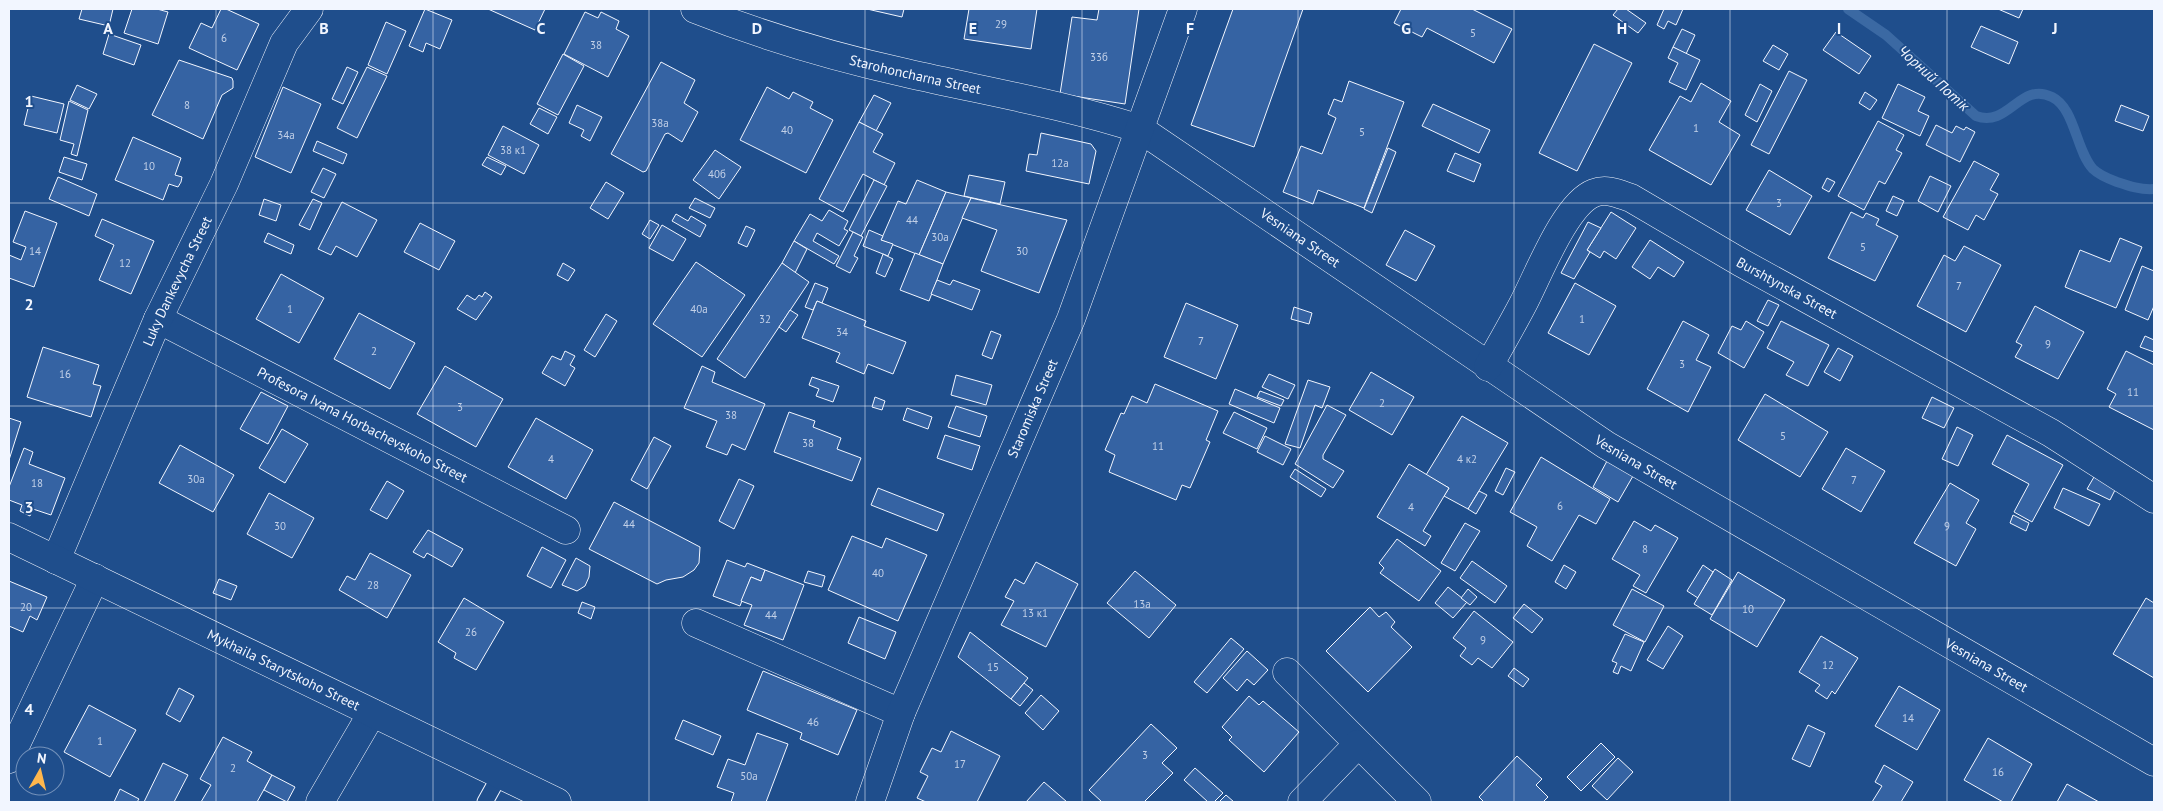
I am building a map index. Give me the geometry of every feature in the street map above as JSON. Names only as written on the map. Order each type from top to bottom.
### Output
[{"type":"street","name":"Luky Dankevycha Street","points":[[56,560],[158,318],[224,184],[284,43],[309,9]]},
{"type":"street","name":"Starohoncharna Street","points":[[695,9],[759,33],[805,47],[904,73],[1089,112],[1140,129]]},
{"type":"street","name":"Staromiska Street","points":[[870,802],[901,713],[1071,319],[1183,9]]},
{"type":"street","name":"Vesniana Street","points":[[1140,129],[1488,367],[1606,445],[2154,762]]},
{"type":"street","name":"Burshtynska Street","points":[[1488,367],[1522,306],[1554,240],[1569,216],[1584,199],[1594,193],[1605,191],[1631,198],[1740,262],[2051,433],[2154,499]]},
{"type":"street","name":"Profesora Ivana Horbachevskoho Street","points":[[158,318],[566,530]]},
{"type":"street","name":"Mykhaila Starytskoho Street","points":[[9,537],[557,802]]},
{"type":"street","points":[[9,759],[95,578]]},
{"type":"street","points":[[696,623],[901,713]]},
{"type":"street","points":[[1287,672],[1417,802]]},
{"type":"street","points":[[320,802],[372,712]]},
{"type":"street","points":[[1302,802],[1358,744]]},
{"type":"lane","points":[[485,802],[500,774]]},
{"type":"building","points":[[82,9],[113,9],[109,26],[79,19]]},
{"type":"building","points":[[132,9],[157,9],[168,12],[158,44],[124,33]]},
{"type":"building","points":[[221,9],[226,9],[259,24],[237,70],[189,48],[201,23],[212,28]]},
{"type":"building","points":[[425,9],[452,20],[440,49],[426,43],[423,52],[409,46]]},
{"type":"building","points":[[488,9],[545,9],[535,30]]},
{"type":"building","points":[[867,9],[904,9],[902,17]]},
{"type":"building","points":[[969,9],[1037,9],[1031,49],[964,39]]},
{"type":"building","points":[[1099,9],[1139,9],[1125,104],[1060,94],[1072,17],[1097,20]]},
{"type":"building","points":[[1233,9],[1303,9],[1254,147],[1191,125]]},
{"type":"building","points":[[1401,9],[1472,9],[1512,29],[1494,63],[1427,28],[1422,37],[1394,23]]},
{"type":"building","points":[[1618,9],[1626,9],[1646,23],[1638,33],[1613,15]]},
{"type":"building","points":[[1664,9],[1683,9],[1676,25],[1668,21],[1664,29],[1657,25]]},
{"type":"building","points":[[1998,9],[2023,9],[2019,18]]},
{"type":"building","points":[[585,12],[598,18],[601,12],[619,21],[616,29],[629,36],[608,77],[564,54]]},
{"type":"building","points":[[386,22],[406,31],[387,74],[368,65]]},
{"type":"building","points":[[1981,26],[2018,42],[2009,64],[1971,47]]},
{"type":"building","points":[[1682,29],[1695,35],[1686,54],[1673,47]]},
{"type":"building","points":[[1836,32],[1871,56],[1859,74],[1823,50]]},
{"type":"building","points":[[109,34],[141,45],[134,65],[103,54]]},
{"type":"building","points":[[1594,44],[1632,63],[1577,171],[1539,153]]},
{"type":"building","points":[[1773,45],[1788,54],[1779,70],[1763,61]]},
{"type":"building","points":[[1673,47],[1700,60],[1686,90],[1669,82],[1678,63],[1668,58]]},
{"type":"building","points":[[563,54],[584,66],[558,115],[537,104]]},
{"type":"building","points":[[179,60],[232,78],[233,81],[233,88],[222,95],[203,139],[152,115]]},
{"type":"building","points":[[661,62],[695,80],[684,103],[698,112],[682,142],[668,133],[665,134],[646,171],[643,172],[611,154]]},
{"type":"building","points":[[347,67],[358,72],[343,104],[332,99]]},
{"type":"building","points":[[367,67],[387,76],[357,138],[337,128]]},
{"type":"building","points":[[1789,71],[1807,80],[1769,154],[1751,145]]},
{"type":"building","points":[[1349,81],[1404,102],[1364,208],[1318,190],[1313,204],[1283,192],[1301,146],[1322,154],[1336,118],[1328,114],[1334,99],[1342,102]]},
{"type":"building","points":[[1701,83],[1731,101],[1719,122],[1740,135],[1711,185],[1649,150],[1680,96],[1691,102]]},
{"type":"building","points":[[1760,84],[1772,91],[1757,122],[1745,115]]},
{"type":"building","points":[[1898,84],[1925,97],[1918,111],[1929,116],[1920,136],[1882,118]]},
{"type":"building","points":[[77,85],[97,94],[89,109],[70,100]]},
{"type":"building","points":[[283,87],[321,104],[291,173],[255,157]]},
{"type":"building","points":[[767,87],[789,99],[793,92],[813,102],[810,108],[833,120],[806,173],[740,140]]},
{"type":"building","points":[[1865,92],[1877,100],[1870,110],[1859,103]]},
{"type":"building","points":[[874,95],[891,103],[876,131],[859,122]]},
{"type":"building","points":[[31,96],[64,104],[57,133],[24,125]]},
{"type":"building","points":[[69,101],[88,110],[77,156],[71,154],[74,144],[60,140]]},
{"type":"building","points":[[1433,104],[1490,130],[1479,153],[1422,126]]},
{"type":"building","points":[[577,105],[602,117],[590,141],[581,136],[584,130],[569,123]]},
{"type":"building","points":[[2121,105],[2149,116],[2143,131],[2115,121]]},
{"type":"building","points":[[539,108],[557,117],[548,134],[530,124]]},
{"type":"building","points":[[1878,121],[1904,135],[1896,150],[1902,153],[1885,184],[1879,181],[1864,210],[1838,196]]},
{"type":"building","points":[[859,122],[883,134],[873,152],[895,163],[884,185],[863,174],[843,212],[819,199]]},
{"type":"building","points":[[1936,125],[1952,133],[1956,126],[1964,130],[1966,127],[1975,132],[1960,162],[1926,145]]},
{"type":"building","points":[[503,126],[539,145],[524,174],[488,155]]},
{"type":"building","points":[[1041,133],[1091,144],[1096,151],[1089,184],[1026,171],[1029,154],[1037,155]]},
{"type":"building","points":[[133,137],[181,158],[175,175],[182,177],[181,182],[178,187],[169,184],[163,200],[115,180]]},
{"type":"building","points":[[317,141],[347,154],[343,164],[313,151]]},
{"type":"building","points":[[1388,148],[1396,152],[1372,213],[1364,209]]},
{"type":"building","points":[[715,150],[741,167],[719,199],[693,180]]},
{"type":"building","points":[[1455,153],[1481,164],[1474,182],[1447,171]]},
{"type":"building","points":[[64,157],[87,164],[82,180],[59,172]]},
{"type":"building","points":[[487,157],[506,166],[501,175],[482,165]]},
{"type":"building","points":[[1974,161],[1999,174],[1990,190],[1998,194],[1984,220],[1976,215],[1968,230],[1943,217]]},
{"type":"building","points":[[323,168],[336,174],[324,198],[311,192]]},
{"type":"building","points":[[1769,170],[1812,196],[1790,235],[1746,210]]},
{"type":"building","points":[[969,175],[1005,182],[1000,204],[964,196]]},
{"type":"building","points":[[1930,176],[1951,186],[1938,212],[1918,201]]},
{"type":"building","points":[[58,177],[97,194],[89,216],[49,199]]},
{"type":"building","points":[[1827,178],[1835,182],[1829,192],[1822,188]]},
{"type":"building","points":[[874,180],[887,186],[861,236],[849,230]]},
{"type":"building","points":[[917,180],[946,192],[919,255],[881,240],[898,201],[906,204]]},
{"type":"building","points":[[606,182],[624,193],[608,219],[590,208]]},
{"type":"building","points":[[946,192],[971,198],[943,264],[919,255]]},
{"type":"building","points":[[1893,196],[1904,201],[1897,216],[1886,211]]},
{"type":"building","points":[[695,198],[715,208],[710,218],[689,208]]},
{"type":"building","points":[[971,198],[1067,220],[1039,293],[981,271],[997,230],[962,218]]},
{"type":"building","points":[[264,199],[281,205],[276,221],[259,215]]},
{"type":"building","points":[[313,199],[322,203],[310,230],[299,225]]},
{"type":"building","points":[[342,202],[377,220],[357,257],[336,246],[331,255],[318,249]]},
{"type":"building","points":[[829,210],[848,221],[844,229],[848,231],[839,246],[817,233],[813,241],[839,256],[834,264],[794,241],[810,214],[822,221]]},
{"type":"building","points":[[25,211],[57,223],[34,287],[9,278],[9,255],[21,260],[26,247],[13,242]]},
{"type":"building","points":[[1611,212],[1636,228],[1616,259],[1604,251],[1600,258],[1587,250]]},
{"type":"building","points":[[1851,212],[1863,218],[1866,213],[1879,219],[1876,225],[1898,236],[1875,281],[1828,258]]},
{"type":"building","points":[[676,214],[688,221],[691,216],[706,225],[700,237],[672,221]]},
{"type":"building","points":[[102,219],[154,241],[131,294],[99,280],[114,245],[95,236]]},
{"type":"building","points":[[650,220],[659,225],[650,239],[642,234]]},
{"type":"building","points":[[1588,222],[1601,228],[1587,250],[1590,252],[1574,279],[1561,273]]},
{"type":"building","points":[[420,223],[455,241],[439,270],[404,252]]},
{"type":"building","points":[[662,225],[686,239],[673,261],[649,248]]},
{"type":"building","points":[[746,226],[755,230],[747,247],[738,243]]},
{"type":"building","points":[[869,230],[883,236],[881,240],[893,244],[888,256],[863,246]]},
{"type":"building","points":[[1405,230],[1435,246],[1416,281],[1386,265]]},
{"type":"building","points":[[853,232],[863,237],[854,256],[858,258],[850,273],[836,266]]},
{"type":"building","points":[[268,233],[294,245],[291,254],[264,242]]},
{"type":"building","points":[[2120,238],[2142,247],[2116,308],[2065,287],[2080,250],[2110,262]]},
{"type":"building","points":[[1650,240],[1684,262],[1674,277],[1658,267],[1650,279],[1632,267]]},
{"type":"building","points":[[794,241],[807,249],[795,273],[782,263]]},
{"type":"building","points":[[1964,246],[2001,265],[1966,332],[1917,306],[1944,255],[1955,261]]},
{"type":"building","points":[[915,253],[943,264],[929,301],[900,290]]},
{"type":"building","points":[[883,254],[893,259],[885,277],[876,273]]},
{"type":"building","points":[[696,262],[745,295],[702,357],[653,324]]},
{"type":"building","points":[[563,263],[575,270],[568,281],[557,275]]},
{"type":"building","points":[[782,263],[809,282],[745,378],[717,359]]},
{"type":"building","points":[[2142,266],[2154,271],[2154,306],[2148,320],[2125,310]]},
{"type":"building","points":[[281,274],[324,298],[299,343],[256,319]]},
{"type":"building","points":[[937,280],[950,285],[953,280],[980,290],[972,310],[931,294]]},
{"type":"building","points":[[815,283],[828,288],[822,303],[817,301],[813,310],[805,307]]},
{"type":"building","points":[[1575,283],[1616,306],[1589,355],[1548,333]]},
{"type":"building","points":[[485,292],[492,297],[476,320],[457,309],[467,295],[475,300],[479,295],[482,297]]},
{"type":"building","points":[[1768,300],[1779,305],[1768,326],[1757,321]]},
{"type":"building","points":[[817,301],[866,321],[864,326],[906,342],[893,374],[868,364],[864,374],[836,362],[840,353],[802,338]]},
{"type":"building","points":[[1186,303],[1238,325],[1216,379],[1164,357]]},
{"type":"building","points":[[2035,306],[2084,332],[2058,379],[2015,357],[2022,345],[2016,342]]},
{"type":"building","points":[[1294,307],[1312,313],[1309,324],[1291,319]]},
{"type":"building","points":[[790,310],[798,315],[786,332],[779,327]]},
{"type":"building","points":[[359,313],[415,343],[390,389],[334,359]]},
{"type":"building","points":[[606,314],[617,321],[595,357],[584,350]]},
{"type":"building","points":[[1683,321],[1709,335],[1696,360],[1711,367],[1688,412],[1647,389]]},
{"type":"building","points":[[1746,321],[1764,332],[1744,368],[1718,353],[1732,326],[1741,330]]},
{"type":"building","points":[[1781,321],[1829,345],[1808,386],[1786,375],[1794,362],[1767,348]]},
{"type":"building","points":[[991,331],[1001,335],[992,359],[982,355]]},
{"type":"building","points":[[2145,336],[2154,340],[2154,352],[2140,347]]},
{"type":"building","points":[[43,347],[99,365],[93,384],[101,386],[91,417],[27,397]]},
{"type":"building","points":[[1838,348],[1853,356],[1840,381],[1824,372]]},
{"type":"building","points":[[565,351],[575,356],[570,365],[575,368],[565,386],[542,373],[552,356],[561,360]]},
{"type":"building","points":[[2126,351],[2154,365],[2154,430],[2109,407],[2116,394],[2107,389]]},
{"type":"building","points":[[445,366],[503,399],[476,447],[417,414]]},
{"type":"building","points":[[702,366],[715,372],[712,382],[765,404],[745,450],[732,444],[727,455],[706,447],[717,421],[684,408]]},
{"type":"building","points":[[1371,372],[1414,397],[1392,435],[1349,410]]},
{"type":"building","points":[[1269,374],[1295,385],[1288,399],[1262,387]]},
{"type":"building","points":[[956,375],[992,385],[986,405],[951,395]]},
{"type":"building","points":[[812,377],[839,386],[833,402],[816,396],[819,389],[809,385]]},
{"type":"building","points":[[1308,380],[1330,387],[1322,408],[1315,405],[1300,448],[1285,444]]},
{"type":"building","points":[[1155,384],[1218,411],[1206,440],[1210,442],[1190,488],[1182,485],[1176,500],[1109,472],[1115,455],[1105,450],[1121,413],[1124,414],[1132,396],[1147,403]]},
{"type":"building","points":[[1235,389],[1280,408],[1274,423],[1229,404]]},
{"type":"building","points":[[1260,391],[1284,400],[1281,406],[1257,397]]},
{"type":"building","points":[[261,392],[288,406],[268,444],[240,429]]},
{"type":"building","points":[[1765,394],[1828,432],[1800,477],[1738,440]]},
{"type":"building","points":[[875,397],[885,401],[882,410],[872,407]]},
{"type":"building","points":[[1932,397],[1954,408],[1944,428],[1922,418]]},
{"type":"building","points":[[1327,405],[1346,415],[1323,455],[1323,459],[1344,471],[1333,488],[1295,464]]},
{"type":"building","points":[[956,406],[987,416],[980,437],[948,427]]},
{"type":"building","points":[[907,408],[932,417],[928,429],[903,420]]},
{"type":"building","points":[[789,412],[815,421],[813,427],[841,438],[837,449],[861,458],[852,481],[774,452]]},
{"type":"building","points":[[1234,412],[1267,428],[1257,449],[1223,433]]},
{"type":"building","points":[[1462,416],[1508,443],[1468,509],[1444,496],[1449,488],[1426,475]]},
{"type":"building","points":[[9,418],[21,422],[9,460]]},
{"type":"building","points":[[536,418],[593,450],[566,499],[508,467]]},
{"type":"building","points":[[1957,427],[1973,435],[1958,466],[1942,459]]},
{"type":"building","points":[[282,429],[308,444],[285,483],[259,468]]},
{"type":"building","points":[[945,435],[980,446],[972,470],[937,458]]},
{"type":"building","points":[[2007,435],[2063,465],[2032,522],[2014,512],[2029,484],[1992,464]]},
{"type":"building","points":[[1265,436],[1291,449],[1283,465],[1257,452]]},
{"type":"building","points":[[654,437],[671,446],[647,489],[631,480]]},
{"type":"building","points":[[180,445],[234,475],[213,512],[159,483]]},
{"type":"building","points":[[24,448],[33,452],[29,464],[65,478],[51,515],[33,509],[30,516],[20,511],[22,505],[9,500],[9,487]]},
{"type":"building","points":[[1846,448],[1885,471],[1861,512],[1822,489]]},
{"type":"building","points":[[1541,457],[1610,499],[1596,524],[1579,515],[1552,561],[1527,546],[1537,527],[1510,512]]},
{"type":"building","points":[[1607,461],[1633,476],[1618,502],[1593,487]]},
{"type":"building","points":[[1409,464],[1449,488],[1423,531],[1431,536],[1425,546],[1377,517]]},
{"type":"building","points":[[1506,468],[1515,472],[1503,495],[1495,491]]},
{"type":"building","points":[[1295,469],[1326,489],[1321,497],[1290,477]]},
{"type":"building","points":[[2094,477],[2116,488],[2110,500],[2087,489]]},
{"type":"building","points":[[739,479],[754,486],[734,529],[719,521]]},
{"type":"building","points":[[387,481],[404,491],[387,519],[370,510]]},
{"type":"building","points":[[1950,483],[1979,500],[1966,523],[1976,529],[1956,566],[1914,543]]},
{"type":"building","points":[[878,488],[944,514],[937,531],[871,505]]},
{"type":"building","points":[[2063,488],[2100,504],[2089,526],[2054,508]]},
{"type":"building","points":[[1479,491],[1487,495],[1476,514],[1468,509]]},
{"type":"building","points":[[269,493],[314,518],[292,558],[247,534]]},
{"type":"building","points":[[614,502],[700,547],[699,563],[694,570],[683,577],[666,580],[657,584],[589,549]]},
{"type":"building","points":[[2013,515],[2029,523],[2026,531],[2010,523]]},
{"type":"building","points":[[1634,521],[1651,531],[1655,525],[1678,538],[1646,593],[1633,586],[1640,575],[1612,559]]},
{"type":"building","points":[[1465,523],[1480,531],[1455,571],[1441,563]]},
{"type":"building","points":[[428,530],[463,549],[452,567],[427,553],[424,558],[413,552]]},
{"type":"building","points":[[852,536],[882,548],[886,538],[927,555],[898,621],[828,590]]},
{"type":"building","points":[[1397,539],[1441,571],[1419,601],[1380,573],[1384,568],[1379,563]]},
{"type":"building","points":[[542,547],[566,560],[551,588],[527,576]]},
{"type":"building","points":[[370,553],[411,575],[387,618],[339,590],[347,576],[355,580]]},
{"type":"building","points":[[576,558],[590,566],[589,577],[585,586],[577,591],[562,585]]},
{"type":"building","points":[[727,560],[745,567],[747,563],[765,570],[761,581],[751,577],[740,606],[713,596]]},
{"type":"building","points":[[1472,561],[1507,586],[1495,603],[1460,578]]},
{"type":"building","points":[[1036,562],[1078,584],[1046,647],[1001,625],[1014,601],[1005,597],[1015,579],[1024,584]]},
{"type":"building","points":[[1564,565],[1576,572],[1566,589],[1555,582]]},
{"type":"building","points":[[1703,565],[1713,572],[1698,598],[1687,591]]},
{"type":"building","points":[[1715,569],[1732,580],[1712,615],[1694,604]]},
{"type":"building","points":[[765,570],[804,585],[783,640],[744,625],[752,605],[741,601],[751,577],[761,581]]},
{"type":"building","points":[[808,571],[825,576],[822,587],[804,582]]},
{"type":"building","points":[[1135,571],[1176,605],[1149,638],[1107,603]]},
{"type":"building","points":[[1738,572],[1785,600],[1757,647],[1710,619]]},
{"type":"building","points":[[219,579],[237,586],[231,600],[213,593]]},
{"type":"building","points":[[9,581],[47,597],[37,620],[30,616],[23,632],[9,626]]},
{"type":"building","points":[[1448,587],[1467,602],[1453,618],[1435,603]]},
{"type":"building","points":[[1468,589],[1477,597],[1470,605],[1461,598]]},
{"type":"building","points":[[1632,589],[1664,606],[1645,642],[1613,625]]},
{"type":"building","points":[[464,598],[504,622],[476,670],[454,658],[456,653],[438,642]]},
{"type":"building","points":[[2146,598],[2154,603],[2154,678],[2113,654]]},
{"type":"building","points":[[582,602],[595,607],[591,619],[578,613]]},
{"type":"building","points":[[1524,604],[1543,619],[1532,633],[1513,618]]},
{"type":"building","points":[[1370,607],[1379,617],[1386,612],[1395,622],[1391,627],[1412,647],[1368,692],[1326,651]]},
{"type":"building","points":[[1474,611],[1513,642],[1492,668],[1478,658],[1472,665],[1460,656],[1466,648],[1453,638]]},
{"type":"building","points":[[859,617],[896,632],[885,659],[848,643]]},
{"type":"building","points":[[1668,626],[1683,636],[1663,669],[1647,660]]},
{"type":"building","points":[[970,632],[1028,678],[1011,699],[958,657]]},
{"type":"building","points":[[1625,634],[1644,642],[1631,671],[1621,666],[1618,674],[1613,672],[1617,663],[1612,661]]},
{"type":"building","points":[[1821,636],[1858,658],[1835,694],[1832,691],[1827,699],[1815,691],[1820,685],[1799,672]]},
{"type":"building","points":[[1231,638],[1244,649],[1207,693],[1194,682]]},
{"type":"building","points":[[1247,651],[1268,670],[1254,685],[1247,679],[1237,691],[1223,678]]},
{"type":"building","points":[[1514,668],[1529,679],[1523,687],[1508,676]]},
{"type":"building","points":[[763,671],[857,710],[838,755],[800,739],[802,733],[747,710]]},
{"type":"building","points":[[1024,683],[1033,690],[1020,706],[1011,699]]},
{"type":"building","points":[[1899,686],[1940,710],[1917,750],[1875,726]]},
{"type":"building","points":[[179,688],[194,696],[180,722],[166,714]]},
{"type":"building","points":[[1041,695],[1059,711],[1043,730],[1025,713]]},
{"type":"building","points":[[1249,696],[1259,705],[1263,701],[1299,732],[1264,772],[1229,740],[1232,737],[1222,727]]},
{"type":"building","points":[[89,705],[136,730],[110,777],[65,753]]},
{"type":"building","points":[[683,720],[721,736],[713,755],[675,739]]},
{"type":"building","points":[[1151,724],[1177,748],[1162,763],[1173,773],[1144,802],[1102,802],[1089,790]]},
{"type":"building","points":[[1808,725],[1825,733],[1810,767],[1792,759]]},
{"type":"building","points":[[951,731],[1000,756],[977,802],[926,802],[917,798],[928,776],[920,772],[932,748],[941,752]]},
{"type":"building","points":[[757,733],[788,744],[766,802],[731,802],[734,793],[717,787],[728,759],[745,765]]},
{"type":"building","points":[[223,737],[252,752],[247,761],[272,775],[257,802],[201,802],[211,785],[200,779]]},
{"type":"building","points":[[1988,738],[2032,764],[2011,802],[2003,802],[1964,780]]},
{"type":"building","points":[[1601,743],[1615,757],[1581,791],[1567,777]]},
{"type":"building","points":[[1517,756],[1542,779],[1536,785],[1548,797],[1543,802],[1484,802],[1479,797]]},
{"type":"building","points":[[1618,758],[1633,772],[1607,800],[1592,786]]},
{"type":"building","points":[[163,763],[188,775],[174,802],[144,802]]},
{"type":"building","points":[[1884,765],[1913,782],[1901,802],[1872,802],[1882,786],[1875,782]]},
{"type":"building","points":[[1195,768],[1223,793],[1214,802],[1208,802],[1184,780]]},
{"type":"building","points":[[272,775],[295,787],[287,802],[264,790]]},
{"type":"building","points":[[1044,782],[1067,802],[1026,802]]},
{"type":"building","points":[[2067,784],[2099,802],[2057,802]]},
{"type":"building","points":[[120,789],[139,799],[137,802],[114,802]]},
{"type":"building","points":[[1226,795],[1234,802],[1219,802]]},
{"type":"waterway","name":"Чорний Потік","points":[[1848,9],[1886,35],[1976,116],[1987,118],[1997,116],[2031,95],[2041,94],[2052,97],[2066,110],[2087,161],[2093,169],[2104,177],[2122,183],[2140,188],[2154,189]]}]
